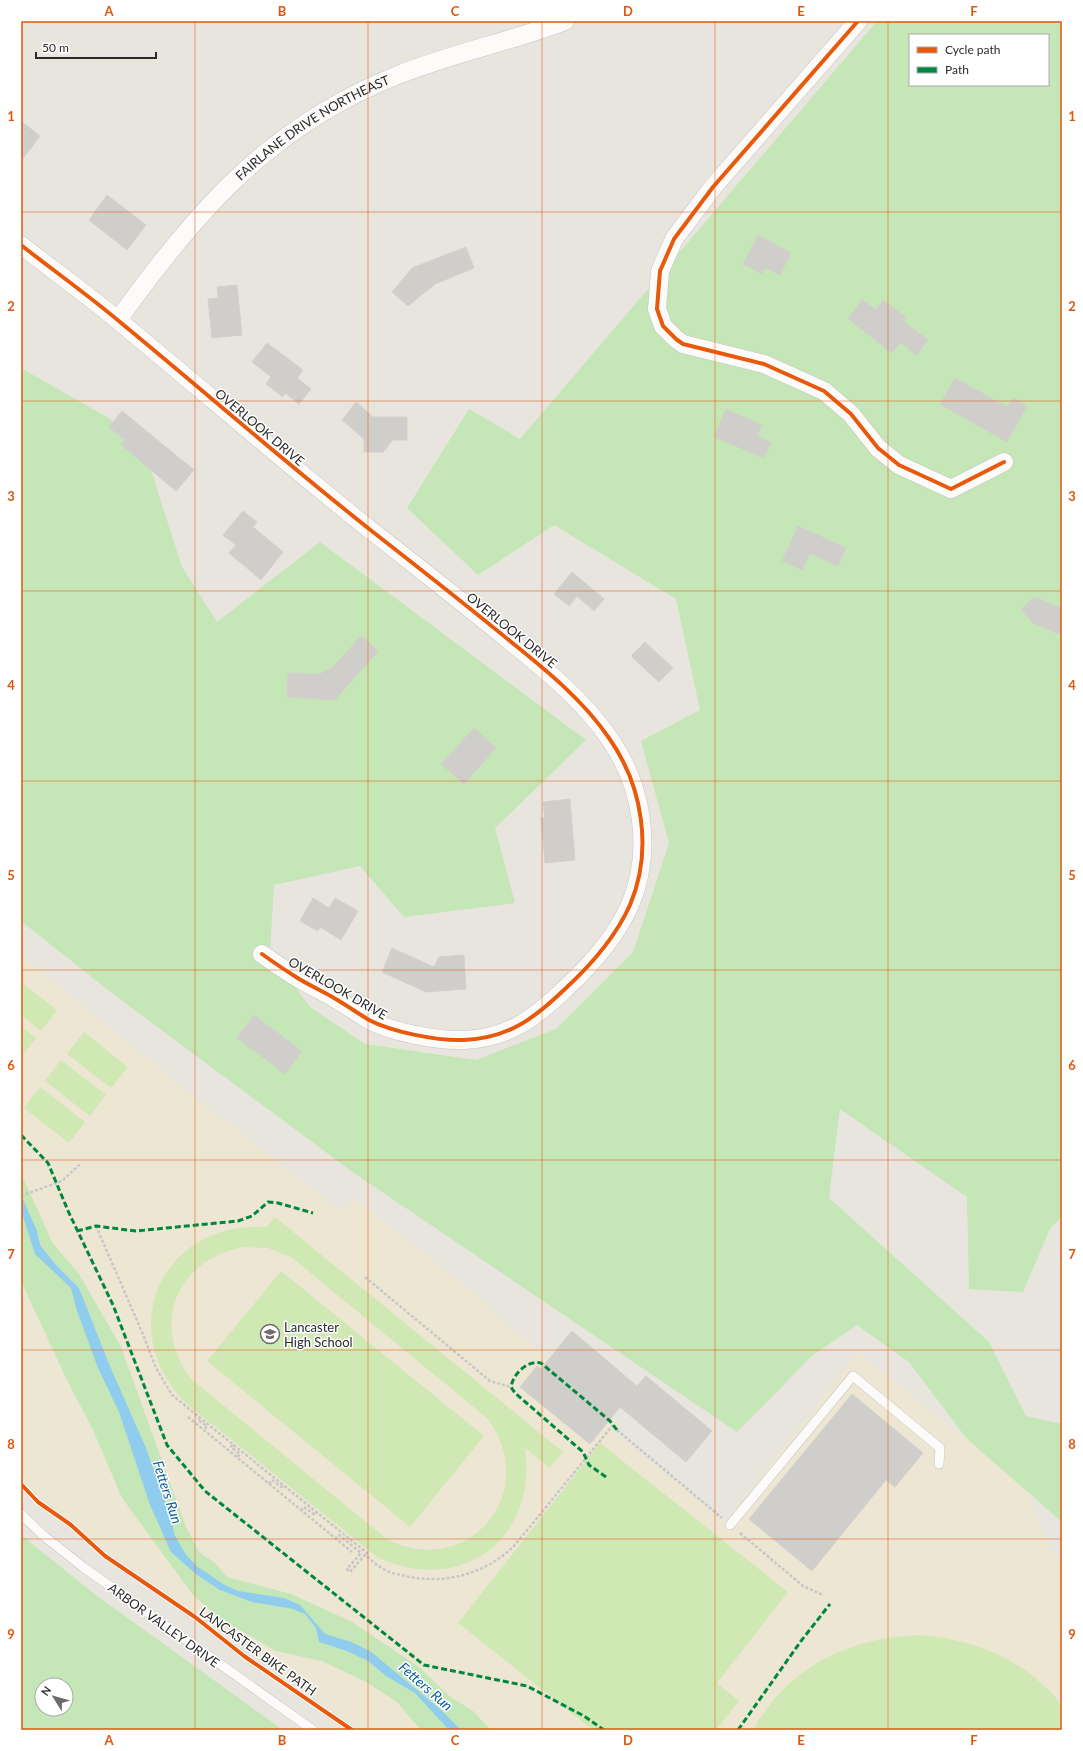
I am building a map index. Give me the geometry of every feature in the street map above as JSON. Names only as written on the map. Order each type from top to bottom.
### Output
[{"type":"street","name":"FAIRLANE DRIVE NORTHEAST","points":[[118,320],[169,252],[206,208],[265,152],[303,123],[364,89],[398,74],[565,21]]},
{"type":"street","points":[[858,21],[709,193],[674,239],[660,272],[657,300],[660,318],[668,332],[683,344],[764,364],[824,390],[851,414],[878,448],[899,465],[951,489],[1004,462]]},
{"type":"street","name":"OVERLOOK DRIVE","points":[[21,245],[118,320],[317,487],[480,616],[552,676],[586,709],[613,743],[628,770],[640,813],[642,856],[637,882],[630,904],[619,924],[592,962],[542,1011],[524,1024],[502,1034],[481,1039],[459,1040],[437,1038],[392,1029],[370,1020],[296,977],[262,954]]},
{"type":"lane","points":[[730,1525],[853,1376],[940,1448],[939,1464]]},
{"type":"lane","name":"ARBOR VALLEY DRIVE","points":[[21,1514],[44,1536],[83,1566],[313,1730]]},
{"type":"path","points":[[21,1196],[62,1180],[80,1164]]},
{"type":"path","points":[[96,1226],[163,1384],[178,1402],[200,1417],[317,1512],[367,1553],[365,1555],[390,1572],[431,1579],[450,1578],[464,1575],[490,1565],[505,1555],[515,1545],[613,1425]]},
{"type":"path","points":[[365,1278],[490,1381],[511,1387]]},
{"type":"path","points":[[188,1417],[352,1552]]},
{"type":"path","points":[[200,1417],[198,1420],[206,1426],[204,1430]]},
{"type":"path","points":[[617,1430],[803,1586],[823,1595]]},
{"type":"path","points":[[233,1444],[232,1446],[240,1454],[237,1458]]},
{"type":"path","points":[[269,1484],[272,1480],[283,1488],[285,1486]]},
{"type":"path","points":[[301,1511],[304,1507],[315,1515],[317,1512]]},
{"type":"path","points":[[335,1539],[339,1535],[361,1553],[347,1569],[350,1572],[365,1555]]},
{"type":"shaded area","name":"Lancaster High School","points":[[21,955],[191,1094],[342,1212],[354,1198],[487,1303],[498,1316],[620,1422],[613,1431],[725,1521],[858,1352],[1026,1488],[1049,1548],[1062,1559],[1062,1730],[361,1730],[70,1525],[21,1479]]},
{"type":"green space","points":[[877,21],[1062,21],[1062,1216],[1050,1229],[1023,1292],[969,1289],[967,1197],[840,1109],[829,1198],[989,1342],[1026,1416],[1062,1424],[1062,1522],[967,1439],[909,1362],[857,1325],[813,1355],[737,1432],[354,1173],[113,994],[21,921],[21,368],[140,436],[182,567],[217,622],[320,542],[586,740],[495,828],[515,903],[404,917],[360,866],[274,885],[270,953],[310,1007],[365,1044],[476,1060],[556,1029],[633,952],[669,843],[641,741],[700,710],[676,599],[554,525],[478,575],[407,508],[469,409],[520,439]]},
{"type":"green space","points":[[21,982],[57,1010],[41,1031],[21,1015]]},
{"type":"green space","points":[[21,1026],[36,1038],[21,1057]]},
{"type":"green space","points":[[84,1032],[128,1067],[111,1088],[67,1054]]},
{"type":"green space","points":[[61,1060],[106,1095],[90,1116],[45,1081]]},
{"type":"green space","points":[[40,1087],[85,1122],[69,1143],[24,1108]]},
{"type":"green space","points":[[21,1173],[52,1242],[79,1274],[121,1347],[186,1527],[199,1552],[215,1563],[227,1577],[291,1594],[352,1622],[419,1667],[449,1696],[473,1711],[491,1730],[421,1730],[397,1702],[366,1682],[322,1661],[276,1651],[221,1619],[193,1595],[122,1498],[93,1430],[66,1378],[21,1281]]},
{"type":"green space","points":[[275,1217],[563,1452],[550,1468],[525,1448],[526,1480],[519,1509],[506,1533],[487,1552],[464,1564],[437,1570],[408,1568],[377,1557],[187,1404],[165,1375],[153,1345],[152,1314],[159,1286],[176,1261],[199,1241],[230,1230],[266,1227]],"holes":[[[243,1247],[268,1248],[291,1257],[487,1418],[502,1446],[506,1473],[501,1499],[489,1521],[470,1538],[446,1548],[418,1549],[388,1540],[191,1379],[179,1358],[172,1337],[172,1317],[176,1298],[186,1280],[201,1266],[220,1254]]]},
{"type":"green space","points":[[281,1271],[484,1436],[410,1527],[207,1361]]},
{"type":"green space","points":[[600,1443],[788,1592],[717,1683],[739,1701],[716,1730],[593,1730],[458,1623]]},
{"type":"green space","points":[[21,1535],[97,1596],[283,1730],[21,1730]]},
{"type":"green space","points":[[918,1635],[952,1639],[984,1648],[1028,1672],[1052,1694],[1061,1706],[1063,1717],[1062,1730],[753,1730],[767,1708],[784,1689],[802,1673],[822,1660],[844,1650],[868,1642],[892,1637]]},
{"type":"water","points":[[21,1195],[37,1231],[40,1245],[56,1265],[79,1288],[109,1364],[146,1448],[170,1515],[175,1536],[186,1555],[198,1567],[223,1584],[238,1591],[284,1598],[300,1605],[325,1634],[351,1642],[370,1651],[441,1710],[461,1730],[449,1730],[415,1693],[386,1676],[368,1661],[347,1651],[319,1642],[316,1628],[305,1614],[293,1609],[252,1602],[220,1590],[197,1575],[171,1552],[150,1505],[119,1412],[98,1368],[77,1311],[71,1288],[35,1254],[21,1210]]},
{"type":"building","points":[[21,121],[40,136],[21,161]]},
{"type":"building","points":[[107,195],[146,225],[127,250],[89,220]]},
{"type":"building","points":[[758,235],[791,253],[780,275],[765,268],[762,274],[743,264]]},
{"type":"building","points":[[466,247],[474,268],[435,284],[408,306],[392,292],[412,268]]},
{"type":"building","points":[[237,285],[242,335],[212,338],[208,299],[218,298],[217,287]]},
{"type":"building","points":[[862,300],[876,310],[883,300],[906,317],[903,321],[928,340],[917,355],[900,343],[892,353],[848,319]]},
{"type":"building","points":[[267,343],[303,370],[297,378],[311,389],[299,404],[285,393],[283,397],[266,384],[271,377],[252,362]]},
{"type":"building","points":[[955,378],[1007,407],[1013,398],[1027,406],[1007,442],[940,404]]},
{"type":"building","points":[[356,402],[373,417],[407,417],[407,440],[393,440],[383,452],[364,452],[364,439],[342,420]]},
{"type":"building","points":[[726,409],[762,425],[757,436],[771,442],[764,458],[714,437]]},
{"type":"building","points":[[122,411],[194,470],[176,491],[121,445],[125,440],[109,427]]},
{"type":"building","points":[[243,511],[257,522],[253,527],[283,552],[261,580],[229,553],[236,545],[223,535]]},
{"type":"building","points":[[798,526],[846,548],[838,566],[810,553],[802,570],[782,561]]},
{"type":"building","points":[[572,572],[604,599],[594,611],[577,596],[569,606],[554,594]]},
{"type":"building","points":[[1034,597],[1062,608],[1062,635],[1034,624],[1021,609]]},
{"type":"building","points":[[361,636],[378,651],[335,700],[287,697],[288,673],[320,674],[332,668]]},
{"type":"building","points":[[645,642],[673,668],[659,682],[631,656]]},
{"type":"building","points":[[474,728],[496,748],[464,784],[441,764]]},
{"type":"building","points":[[570,799],[575,860],[545,863],[541,818],[545,818],[543,802]]},
{"type":"building","points":[[313,898],[329,908],[335,898],[358,911],[341,940],[320,927],[318,931],[300,921]]},
{"type":"building","points":[[392,948],[434,967],[439,957],[464,955],[466,989],[426,992],[382,972]]},
{"type":"building","points":[[254,1015],[302,1051],[285,1074],[237,1038]]},
{"type":"building","points":[[572,1331],[637,1386],[646,1376],[712,1431],[686,1462],[620,1407],[590,1444],[520,1387],[537,1366],[541,1369]]},
{"type":"building","points":[[852,1394],[923,1453],[895,1487],[886,1480],[812,1571],[749,1519]]},
{"type":"marked path","points":[[21,1135],[48,1163],[69,1213],[113,1305],[167,1445],[205,1491],[424,1665],[527,1686],[584,1716],[604,1730]]},
{"type":"marked path","points":[[77,1231],[96,1226],[136,1231],[238,1221],[252,1216],[268,1202],[278,1203],[313,1213]]},
{"type":"marked path","points":[[606,1477],[589,1465],[583,1452],[515,1393],[511,1387],[512,1382],[518,1373],[526,1366],[541,1363],[610,1421],[617,1430]]},
{"type":"marked path","points":[[738,1730],[801,1641],[830,1604]]},
{"type":"cycle path","points":[[858,21],[713,187],[674,239],[660,271],[657,309],[663,326],[683,344],[764,364],[824,391],[851,414],[878,448],[899,465],[951,489],[1004,462]]},
{"type":"cycle path","points":[[21,245],[108,312],[309,480],[550,674],[576,698],[599,724],[621,757],[630,777],[637,798],[641,819],[642,841],[641,863],[637,884],[630,905],[618,928],[585,970],[555,999],[532,1017],[508,1031],[495,1035],[464,1040],[441,1039],[402,1032],[369,1020],[296,977],[262,954]]},
{"type":"cycle path","name":"LANCASTER BIKE PATH","points":[[21,1484],[38,1502],[71,1525],[105,1556],[195,1617],[244,1656],[352,1730]]},
{"type":"place","name":"Lancaster High School","points":[[270,1334]]},
{"type":"water label","name":"Fetters Run","points":[[168,1492]]},
{"type":"water label","name":"Fetters Run","points":[[426,1686]]}]
